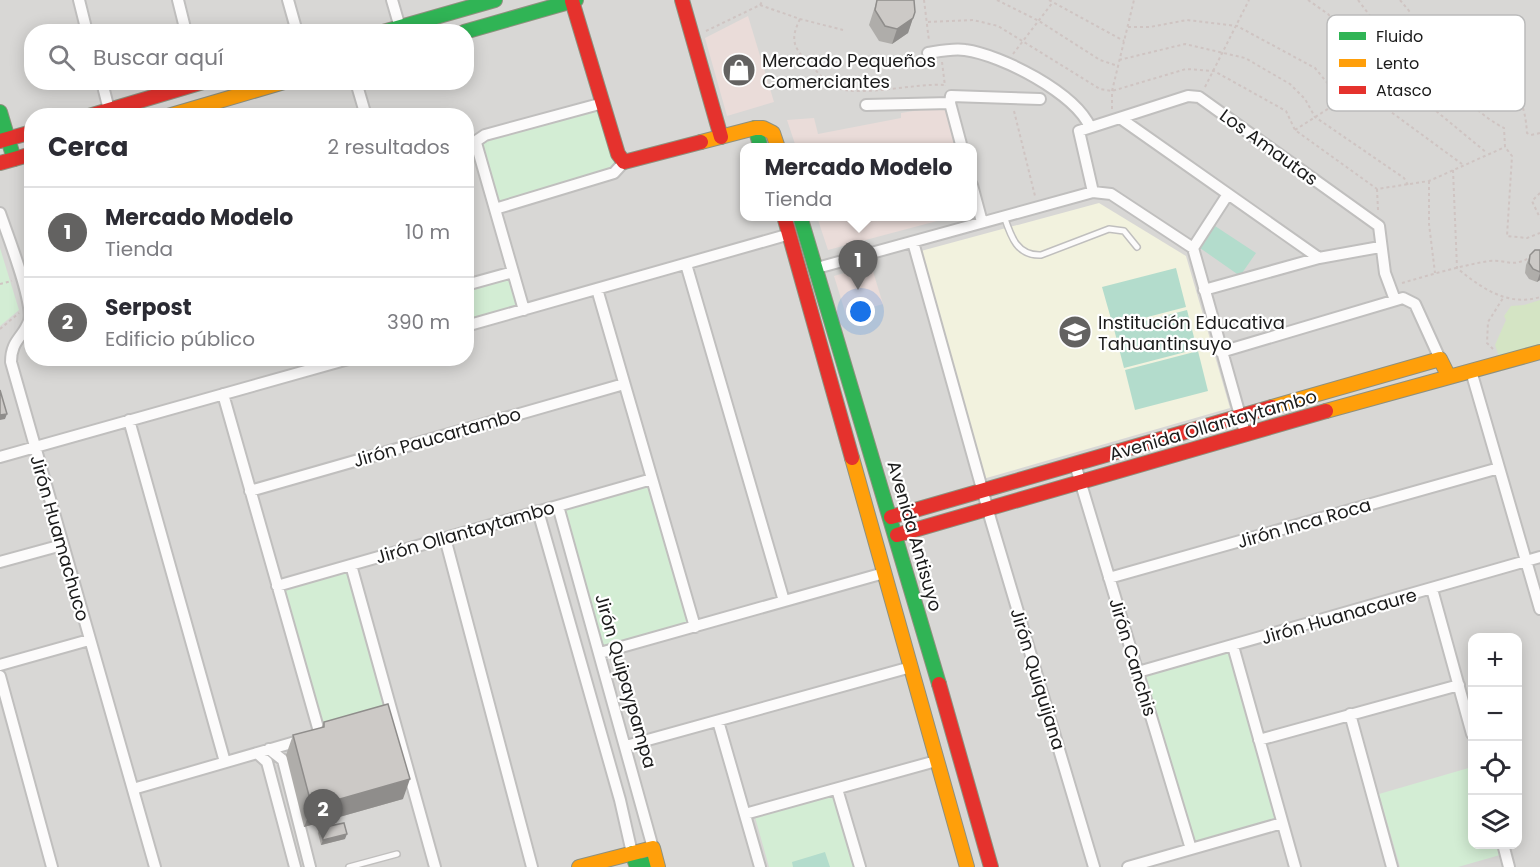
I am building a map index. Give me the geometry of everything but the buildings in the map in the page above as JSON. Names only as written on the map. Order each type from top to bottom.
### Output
[{"type":"street","points":[[79,0],[85,24]]},
{"type":"street","points":[[178,0],[184,24]]},
{"type":"street","points":[[288,0],[295,24]]},
{"type":"street","points":[[392,0],[399,24]]},
{"type":"street","points":[[416,24],[495,0]]},
{"type":"street","points":[[682,0],[721,137]]},
{"type":"street","points":[[474,29],[574,1],[618,154],[624,162]]},
{"type":"street","points":[[928,53],[967,50],[1006,64],[1069,99],[1081,111],[1090,127]]},
{"type":"street","points":[[104,90],[108,108]]},
{"type":"street","points":[[116,108],[177,90]]},
{"type":"street","points":[[195,108],[257,90]]},
{"type":"street","points":[[358,90],[364,108]]},
{"type":"street","points":[[1093,192],[1079,131],[1188,96],[1199,97]]},
{"type":"street","name":"Los Amautas","points":[[1199,97],[1379,226]]},
{"type":"street","points":[[952,98],[961,143]]},
{"type":"street","points":[[866,105],[952,98],[1040,99]]},
{"type":"street","points":[[474,144],[485,135],[603,103]]},
{"type":"street","points":[[0,112],[7,161],[24,156]]},
{"type":"street","points":[[1120,118],[1319,258]]},
{"type":"street","points":[[755,128],[760,143]]},
{"type":"street","points":[[495,209],[614,173],[624,162],[755,128],[763,128],[772,133],[776,143]]},
{"type":"street","points":[[4,140],[24,134]]},
{"type":"street","points":[[474,154],[495,209],[524,310]]},
{"type":"street","points":[[817,268],[1093,192],[1112,194],[1193,248],[1245,433]]},
{"type":"street","points":[[1193,248],[1228,194]]},
{"type":"street","points":[[977,204],[982,222]]},
{"type":"street","name":"Jirón Huamachuco","points":[[0,213],[24,287]]},
{"type":"street","points":[[786,221],[967,867]]},
{"type":"street","name":"Avenida Antisuyo","points":[[802,221],[897,535],[991,867]]},
{"type":"street","points":[[1379,226],[1380,247],[1395,300]]},
{"type":"street","points":[[474,324],[790,234]]},
{"type":"street","name":"Jirón Quiquijana","points":[[913,242],[982,490],[1094,867]]},
{"type":"street","points":[[1204,290],[1319,258],[1380,247]]},
{"type":"street","points":[[686,264],[784,601]]},
{"type":"street","points":[[474,283],[513,272]]},
{"type":"street","points":[[597,289],[695,627]]},
{"type":"street","points":[[1221,352],[1395,300],[1410,299],[1415,304],[1449,377]]},
{"type":"street","name":"Jirón Huamachuco","points":[[24,329],[15,340],[10,362],[155,867]]},
{"type":"street","name":"Avenida Ollantaytambo","points":[[897,535],[1245,433],[1540,352]]},
{"type":"street","name":"Avenida Ollantaytambo","points":[[891,517],[1440,359]]},
{"type":"street","points":[[0,457],[317,366]]},
{"type":"street","points":[[1471,371],[1540,609]]},
{"type":"street","name":"Jirón Paucartambo","points":[[250,491],[624,384]]},
{"type":"street","points":[[133,789],[325,733],[277,586],[223,394]]},
{"type":"street","points":[[129,420],[225,762]]},
{"type":"street","name":"Jirón Canchis","points":[[1075,464],[1191,849]]},
{"type":"street","name":"Jirón Inca Roca","points":[[1109,578],[1499,468]]},
{"type":"street","name":"Jirón Ollantaytambo","points":[[277,586],[652,479]]},
{"type":"street","name":"Jirón Quipaypampa","points":[[558,506],[657,865]]},
{"type":"street","points":[[538,511],[620,800],[632,853],[637,867],[657,865]]},
{"type":"street","points":[[445,538],[532,867]]},
{"type":"street","points":[[0,562],[62,545]]},
{"type":"street","name":"Jirón Huanacaure","points":[[1138,672],[1540,557]]},
{"type":"street","points":[[351,565],[386,715],[435,867]]},
{"type":"street","points":[[600,653],[885,573]]},
{"type":"street","points":[[1432,589],[1468,716]]},
{"type":"street","points":[[0,665],[89,640]]},
{"type":"street","points":[[1233,646],[1295,867]]},
{"type":"street","points":[[626,746],[911,667]]},
{"type":"street","points":[[0,676],[52,867]]},
{"type":"street","points":[[1258,740],[1459,685]]},
{"type":"street","points":[[1350,714],[1392,867]]},
{"type":"street","points":[[718,721],[760,867]]},
{"type":"street","points":[[269,749],[283,760],[310,867]]},
{"type":"street","points":[[256,753],[267,762],[295,867]]},
{"type":"street","points":[[745,814],[936,761]]},
{"type":"street","points":[[837,789],[860,867]]},
{"type":"street","points":[[1128,867],[1282,823]]},
{"type":"street","points":[[579,867],[653,848]]},
{"type":"street","points":[[1504,849],[1509,867]]},
{"type":"lane","points":[[1004,216],[1018,247],[1030,255],[1041,255],[1109,229],[1124,231],[1137,247]]},
{"type":"lane","points":[[349,867],[397,854]]},
{"type":"path","points":[[693,38],[760,5],[763,0]]},
{"type":"path","points":[[924,0],[928,22],[928,53]]},
{"type":"path","points":[[998,0],[1039,21],[1100,60],[1118,66]]},
{"type":"path","points":[[1049,0],[1124,41]]},
{"type":"path","points":[[1120,118],[1113,113],[1112,91],[1134,0]]},
{"type":"path","points":[[1199,97],[1250,0]]},
{"type":"path","points":[[1308,0],[1329,15]]},
{"type":"path","points":[[1358,0],[1369,15]]},
{"type":"path","points":[[1400,0],[1410,12]]},
{"type":"path","points":[[1006,64],[1053,2]]},
{"type":"path","points":[[760,5],[801,20],[843,30]]},
{"type":"path","points":[[801,20],[793,34],[796,51],[835,88],[860,91],[923,84],[945,85]]},
{"type":"path","points":[[928,22],[973,20],[998,26],[1024,40],[1087,83],[1112,91],[1186,69],[1214,71],[1286,111],[1295,129],[1377,189],[1409,186],[1429,181],[1505,147]]},
{"type":"path","points":[[1128,27],[1150,27],[1187,20],[1237,26],[1315,68],[1327,83]]},
{"type":"path","points":[[1119,60],[1185,44],[1225,51],[1245,58],[1290,84],[1305,99],[1315,117],[1404,178],[1409,186]]},
{"type":"path","points":[[940,51],[945,85],[952,98]]},
{"type":"path","points":[[1011,98],[1038,207]]},
{"type":"path","points":[[1295,129],[1327,109]]},
{"type":"path","points":[[1525,109],[1527,132],[1531,135],[1540,133]]},
{"type":"path","points":[[1391,111],[1463,165]]},
{"type":"path","points":[[1436,111],[1488,154]]},
{"type":"path","points":[[1480,111],[1489,121],[1503,128],[1505,147],[1512,156],[1505,233],[1507,236],[1527,238],[1540,233]]},
{"type":"path","points":[[1453,170],[1457,268]]},
{"type":"path","points":[[1429,181],[1430,224],[1435,273]]},
{"type":"path","points":[[1377,189],[1379,226]]},
{"type":"path","points":[[1540,193],[1532,201],[1540,218]]},
{"type":"path","points":[[1390,286],[1457,268],[1496,260],[1508,265],[1534,256]]},
{"type":"path","points":[[1457,268],[1503,298],[1525,302],[1540,297]]},
{"type":"path","points":[[9,271],[15,291]]},
{"type":"path","points":[[1498,363],[1494,350],[1487,343],[1488,322],[1503,298]]},
{"type":"path","points":[[0,329],[21,311]]},
{"type":"shaded area","points":[[0,0],[1540,0],[1540,867],[0,867]]},
{"type":"shaded area","name":"Mercado Pequeños Comerciantes","points":[[748,16],[774,102],[727,116],[705,38]]},
{"type":"shaded area","points":[[945,106],[955,143],[795,143],[787,120],[814,118],[818,134],[901,118],[901,113]]},
{"type":"shaded area","points":[[599,109],[617,169],[499,203],[481,142]]},
{"type":"shaded area","name":"Institución Educativa Tahuantinsuyo","points":[[1099,203],[1186,256],[1230,408],[983,479],[921,251]]},
{"type":"shaded area","points":[[819,221],[937,221],[828,250]]},
{"type":"shaded area","points":[[1215,226],[1256,253],[1240,276],[1200,248]]},
{"type":"shaded area","points":[[0,248],[19,310],[0,326]]},
{"type":"shaded area","points":[[871,265],[883,304],[846,315],[834,276]]},
{"type":"shaded area","points":[[1176,268],[1186,307],[1113,326],[1102,287]]},
{"type":"shaded area","points":[[510,276],[519,307],[474,320],[474,287]]},
{"type":"shaded area","points":[[1187,310],[1197,349],[1124,368],[1114,329]]},
{"type":"shaded area","points":[[1198,351],[1208,391],[1135,410],[1125,370]]},
{"type":"shaded area","points":[[648,486],[688,622],[603,647],[565,510]]},
{"type":"shaded area","points":[[349,571],[387,710],[323,728],[282,589]]},
{"type":"shaded area","points":[[1230,650],[1278,821],[1193,845],[1142,675]]},
{"type":"shaded area","points":[[1468,768],[1468,849],[1498,849],[1500,855],[1458,867],[1400,867],[1379,794]]},
{"type":"shaded area","points":[[835,794],[856,867],[769,867],[755,817]]},
{"type":"shaded area","points":[[825,852],[830,867],[793,867],[792,862]]},
{"type":"green space","points":[[1540,300],[1540,344],[1499,356],[1495,345],[1506,320],[1504,316],[1511,306]]},
{"type":"traffic: fast","points":[[411,24],[495,0]]},
{"type":"traffic: fast","points":[[474,29],[576,0]]},
{"type":"traffic: fast","points":[[0,112],[14,159]]},
{"type":"traffic: fast","points":[[755,128],[760,143]]},
{"type":"traffic: fast","points":[[801,221],[939,684]]},
{"type":"traffic: fast","points":[[632,853],[637,867],[656,862]]},
{"type":"traffic: slow","points":[[195,108],[257,90]]},
{"type":"traffic: slow","points":[[701,142],[763,128],[773,133],[776,143]]},
{"type":"traffic: slow","points":[[1326,411],[1540,352]]},
{"type":"traffic: slow","points":[[1272,407],[1440,359],[1449,377]]},
{"type":"traffic: slow","points":[[852,458],[967,867]]},
{"type":"traffic: slow","points":[[579,867],[653,848],[658,867]]},
{"type":"traffic: jam","points":[[682,0],[721,137]]},
{"type":"traffic: jam","points":[[572,1],[618,154],[624,162],[701,142]]},
{"type":"traffic: jam","points":[[116,108],[176,90]]},
{"type":"traffic: jam","points":[[0,141],[24,134]]},
{"type":"traffic: jam","points":[[0,163],[24,156]]},
{"type":"traffic: jam","points":[[785,221],[852,458]]},
{"type":"traffic: jam","points":[[891,517],[1272,407]]},
{"type":"traffic: jam","points":[[897,535],[1326,411]]},
{"type":"traffic: jam","points":[[939,684],[991,867]]},
{"type":"place","name":"Mercado Pequeños Comerciantes","points":[[739,70]]},
{"type":"place","name":"Mercado Modelo","points":[[858,290]]},
{"type":"place","name":"Institución Educativa Tahuantinsuyo","points":[[1075,332]]},
{"type":"place","name":"Serpost","points":[[323,839]]}]
